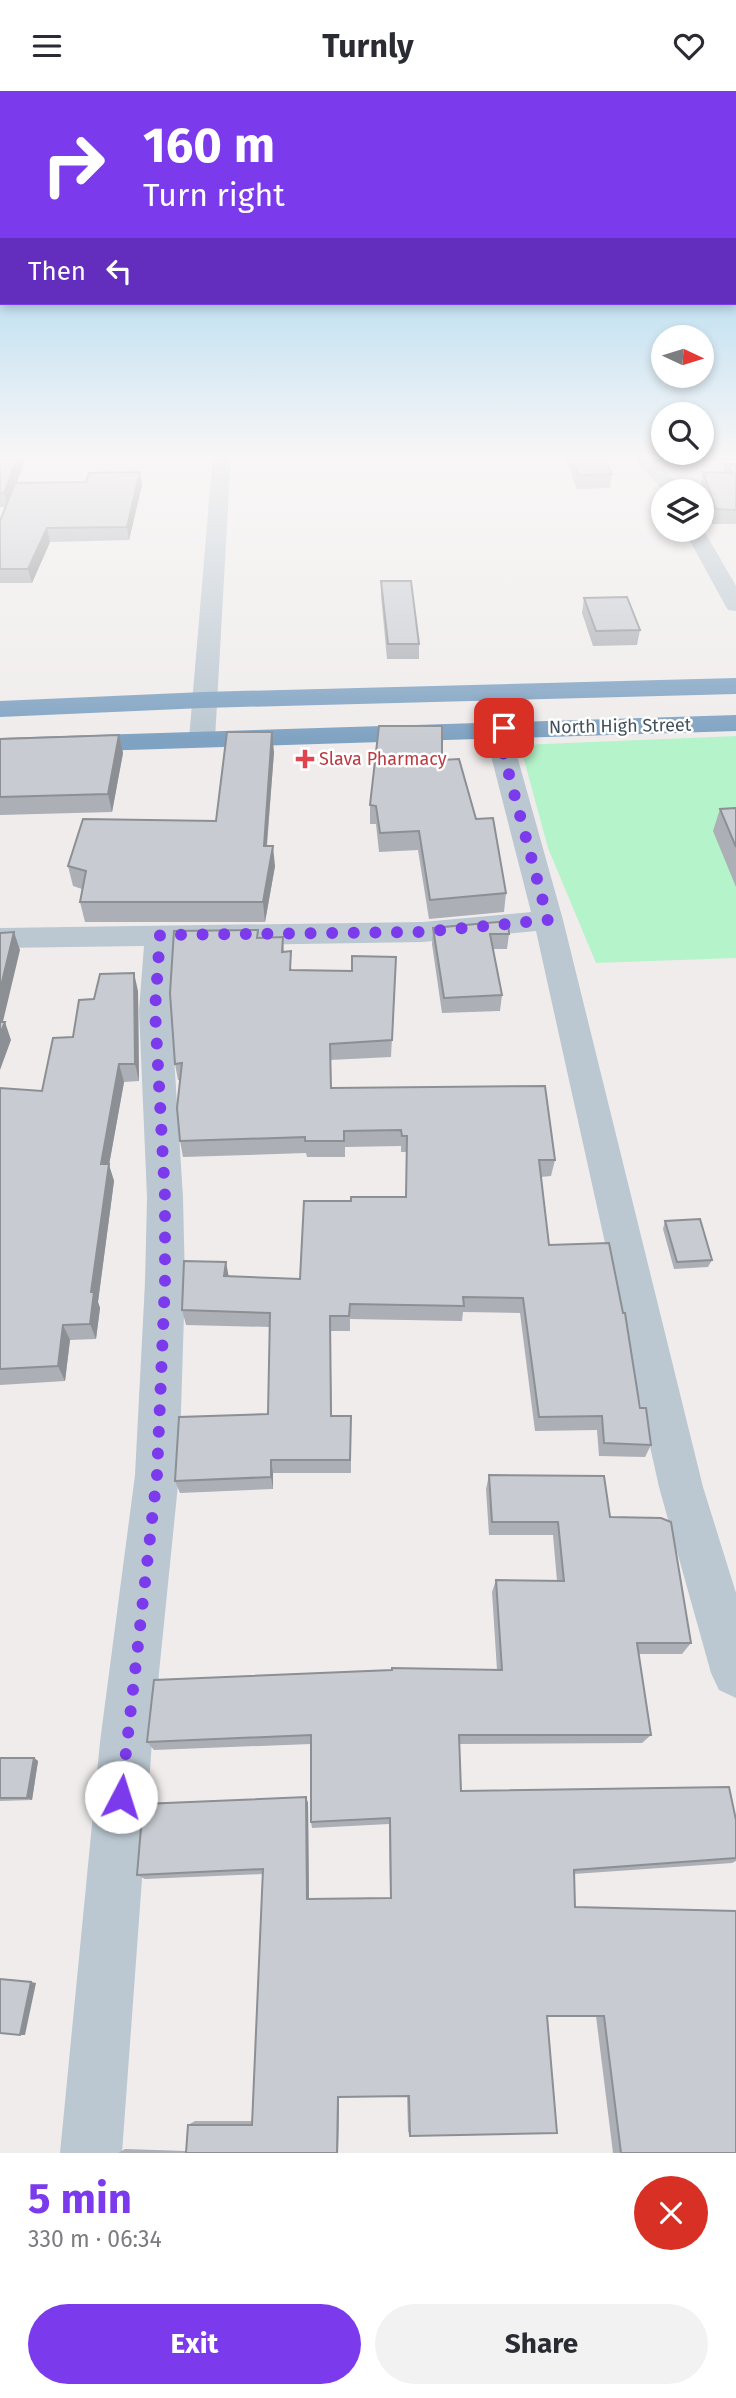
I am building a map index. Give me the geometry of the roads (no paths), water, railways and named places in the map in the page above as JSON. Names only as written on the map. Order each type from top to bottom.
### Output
[{"type":"highway","name":"North High Street","points":[[0,709],[204,700],[736,686]]},
{"type":"highway","name":"North High Street","points":[[0,746],[504,728],[736,723]]},
{"type":"street","points":[[202,739],[215,550]]},
{"type":"street","points":[[705,550],[736,604]]},
{"type":"street","points":[[504,728],[503,752],[548,920],[681,1487],[736,1673]]},
{"type":"street","points":[[0,938],[423,932],[548,920]]},
{"type":"street","points":[[91,2153],[126,1742],[157,1475],[165,1282],[165,1197],[155,1010],[160,935]]},
{"type":"place","name":"Slava Pharmacy","points":[[305,759]]}]
